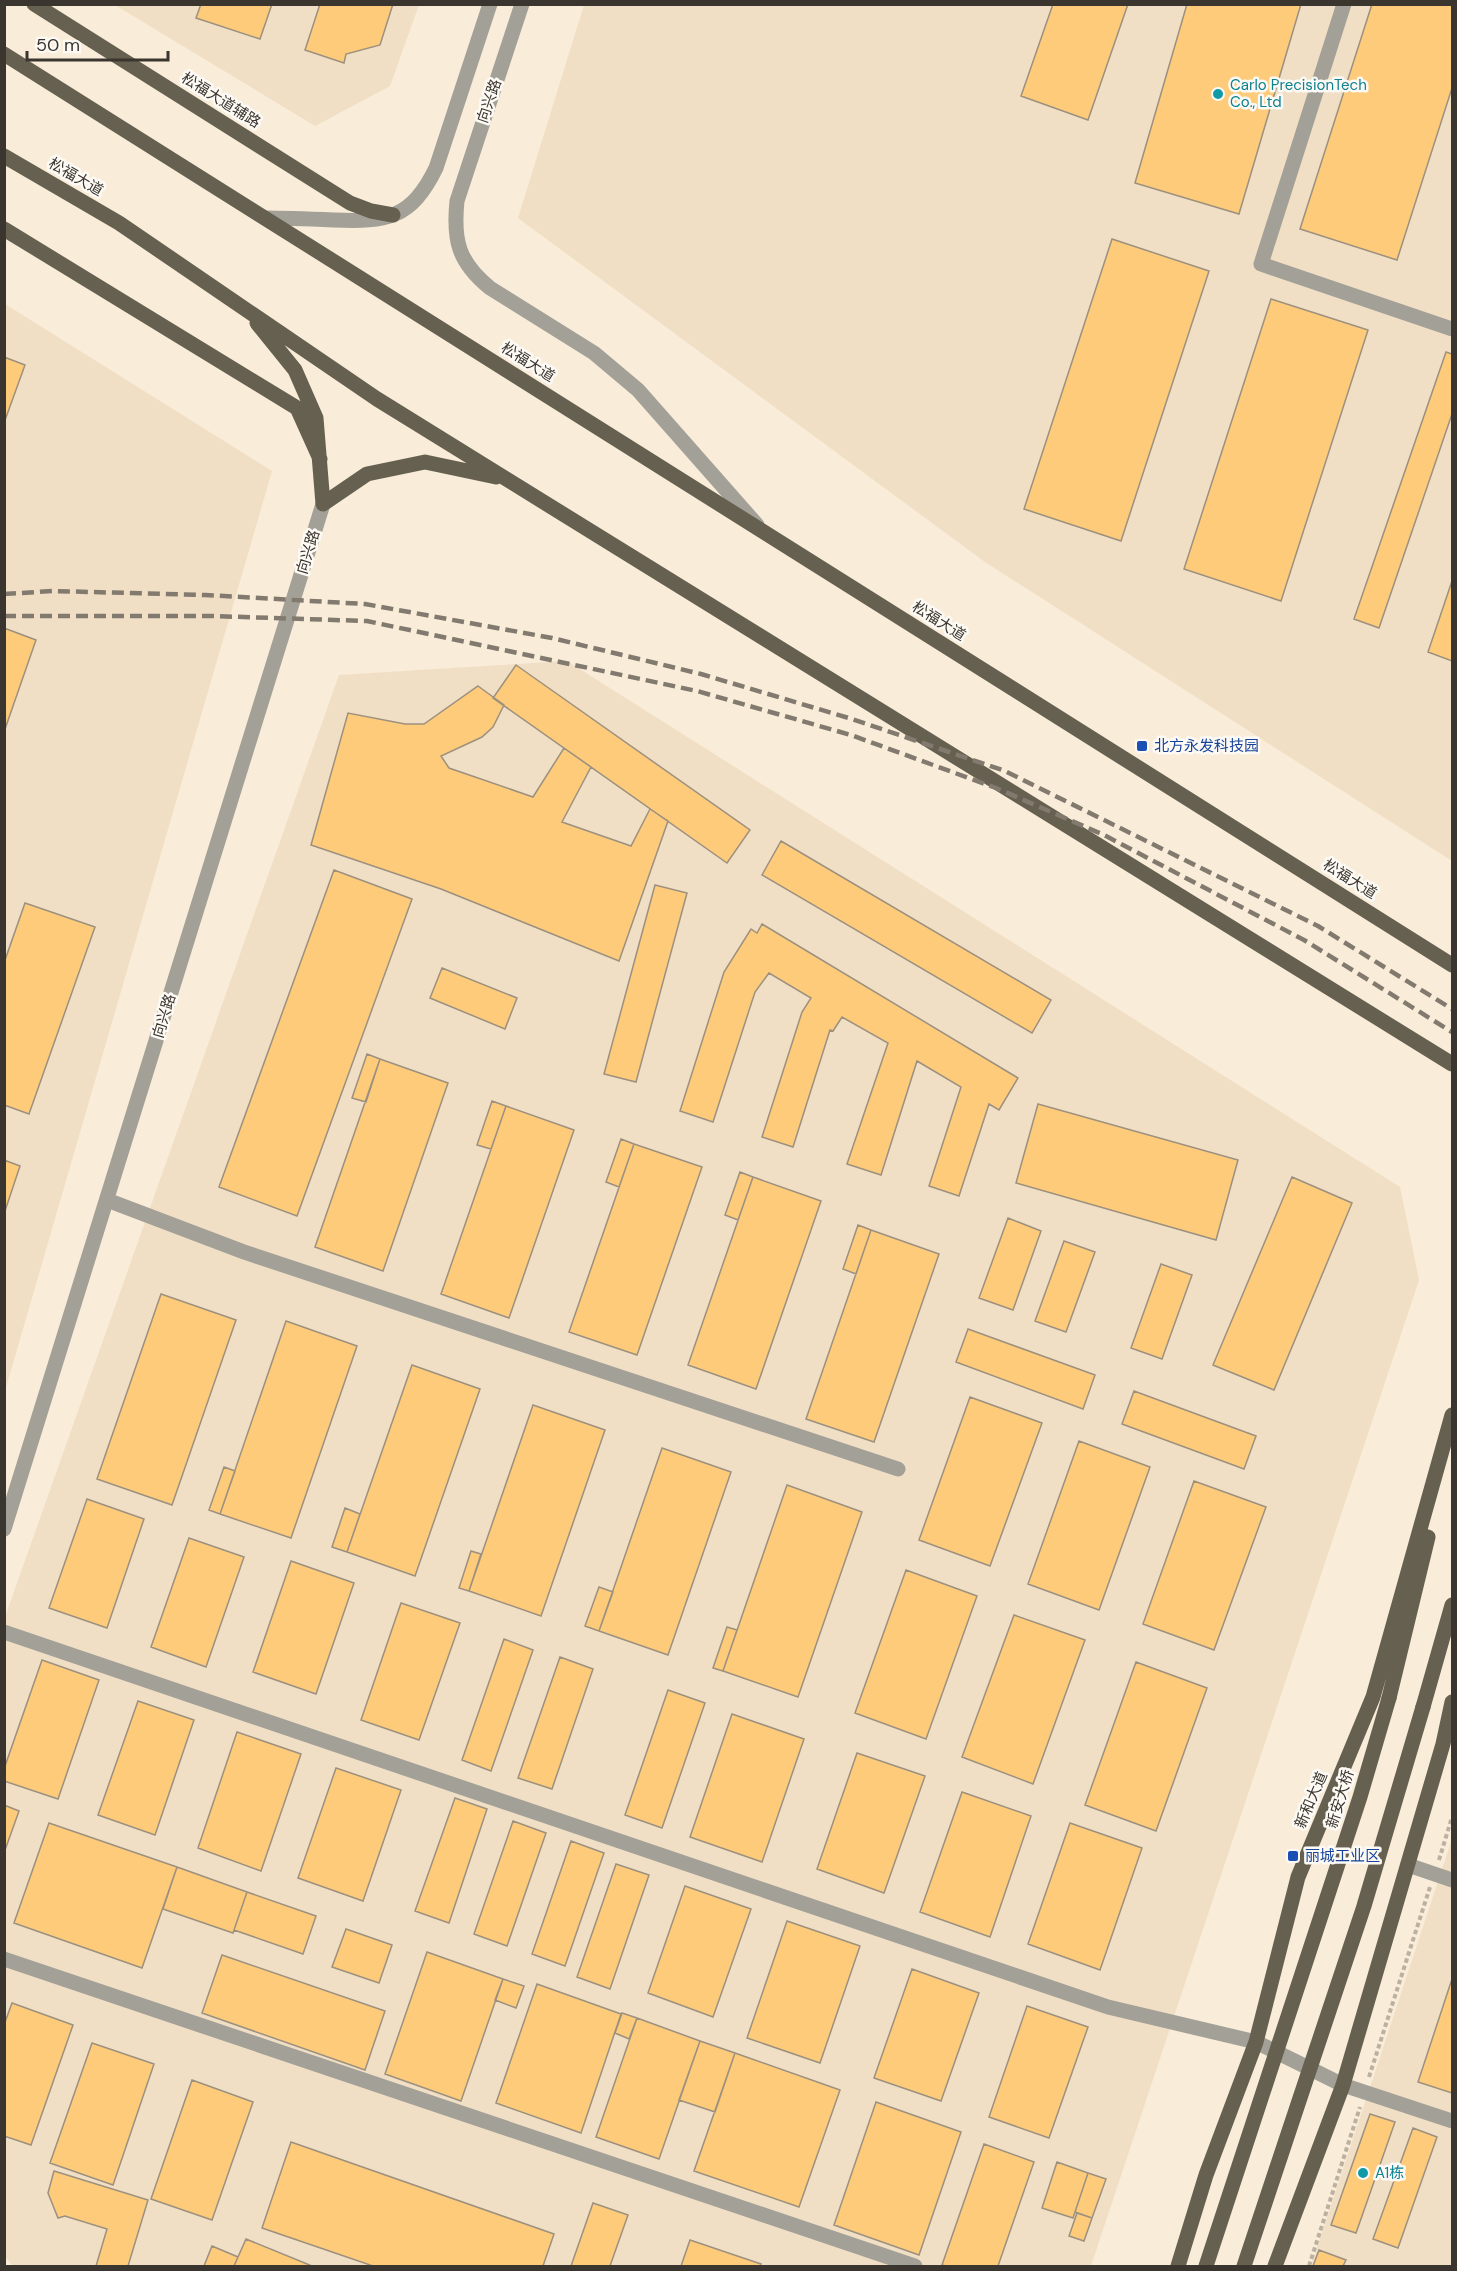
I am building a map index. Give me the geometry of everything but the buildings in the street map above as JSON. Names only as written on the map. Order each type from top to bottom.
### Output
[{"type":"main road","name":"松福大道辅路","points":[[34,4],[350,203],[393,215]]},
{"type":"main road","name":"松福大道","points":[[10,57],[1452,965]]},
{"type":"main road","name":"松福大道","points":[[4,156],[119,223],[377,399],[1452,1064]]},
{"type":"main road","points":[[4,229],[297,408],[320,459]]},
{"type":"main road","name":"松福大道","points":[[248,311],[295,370],[316,418],[322,504]]},
{"type":"main road","name":"松福大道","points":[[322,504],[367,474],[425,462],[508,480]]},
{"type":"main road","name":"新和大道","points":[[1178,2266],[1206,2175],[1256,2042],[1298,1877],[1373,1697],[1452,1415]]},
{"type":"main road","name":"新安大桥","points":[[1206,2266],[1357,1808],[1389,1698],[1452,1438]]},
{"type":"main road","points":[[1244,2266],[1364,1906],[1452,1605]]},
{"type":"main road","points":[[1275,2266],[1343,2085],[1443,1744],[1452,1701]]},
{"type":"street","name":"向兴路","points":[[265,218],[372,222],[393,215],[411,205],[424,191],[436,168],[490,4]]},
{"type":"street","name":"向兴路","points":[[522,4],[457,201],[455,223],[457,244],[465,262],[490,288],[594,353],[638,390],[760,530]]},
{"type":"street","points":[[1344,4],[1261,264],[1452,329]]},
{"type":"street","name":"向兴路","points":[[4,1529],[322,504]]},
{"type":"street","points":[[106,1200],[244,1252],[898,1468]]},
{"type":"street","points":[[4,1632],[1108,2007],[1256,2042],[1343,2085],[1452,2121]]},
{"type":"street","points":[[1408,1865],[1452,1880]]},
{"type":"street","points":[[4,1959],[915,2266]]},
{"type":"path","points":[[1309,2266],[1452,1817]]},
{"type":"shaded area","points":[[115,5],[419,5],[390,86],[315,126]]},
{"type":"shaded area","points":[[584,5],[1452,5],[1452,861],[985,562],[518,218]]},
{"type":"shaded area","points":[[5,304],[272,471],[5,1391]]},
{"type":"shaded area","points":[[567,661],[1400,1187],[1419,1280],[1091,2266],[13,2266],[5,2257],[5,1617],[339,675]]},
{"type":"shaded area","points":[[1452,1839],[1452,2266],[1311,2266]]},
{"type":"railway","points":[[4,594],[53,591],[205,595],[365,604],[552,638],[701,674],[852,719],[1005,771],[1318,926],[1452,1009]]},
{"type":"railway","points":[[4,616],[211,616],[367,621],[697,691],[851,735],[996,788],[1104,835],[1304,940],[1452,1032]]},
{"type":"place","name":"Carlo PrecisionTech Co., Ltd","points":[[1218,94]]},
{"type":"place","name":"北方永发科技园","points":[[1142,746]]},
{"type":"place","name":"丽城工业区","points":[[1293,1856]]},
{"type":"place","name":"A1栋","points":[[1363,2173]]}]
